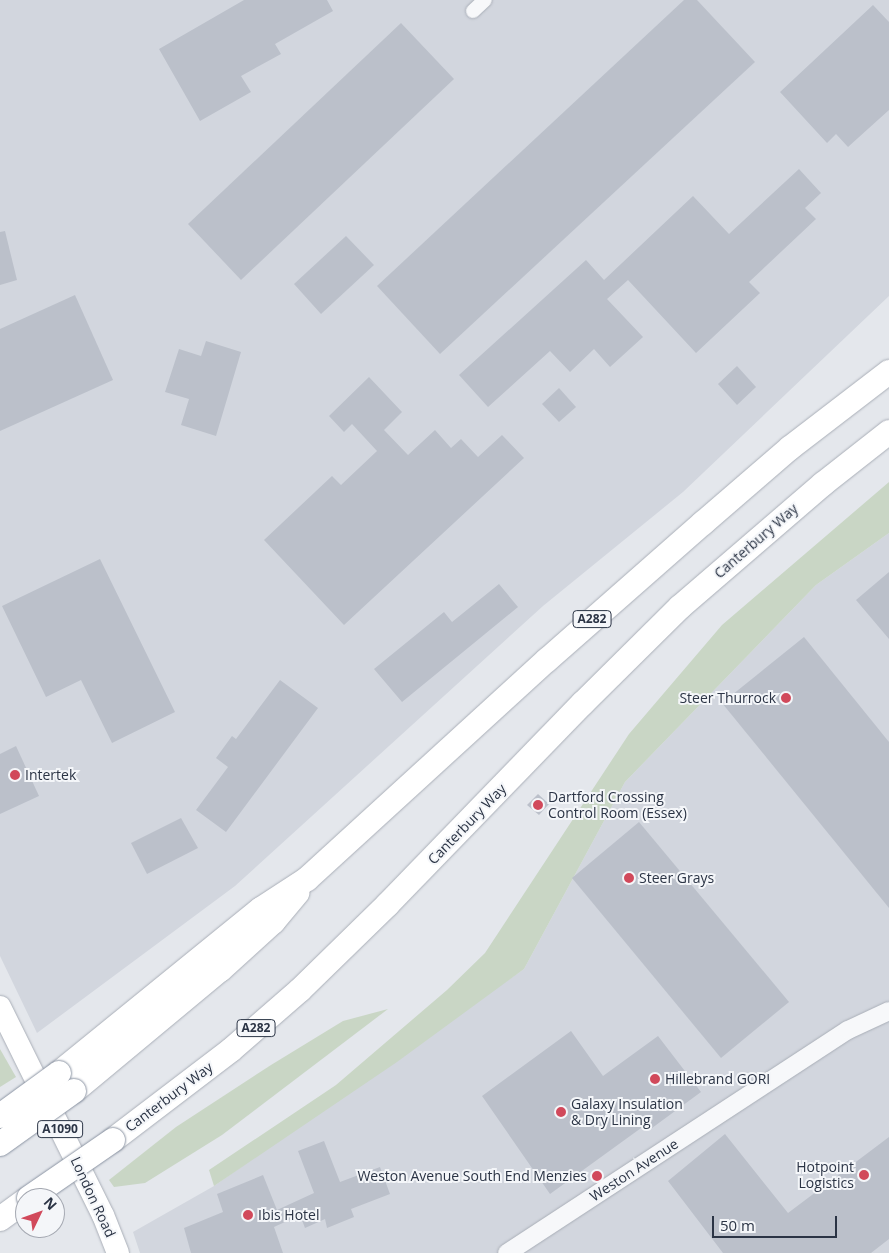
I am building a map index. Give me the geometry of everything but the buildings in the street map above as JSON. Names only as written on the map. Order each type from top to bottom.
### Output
[{"type":"highway","name":"A282","points":[[0,1116],[59,1073],[261,909],[307,879],[547,660],[688,536],[790,448],[889,372]]},
{"type":"highway","name":"Canterbury Way","points":[[44,1188],[113,1140],[231,1050],[300,990],[680,608],[822,484],[889,432]]},
{"type":"highway","name":"A282","points":[[0,1144],[74,1091],[233,958],[273,922],[307,879]]},
{"type":"highway","points":[[0,1218],[15,1208]]},
{"type":"main road","name":"London Road","points":[[0,1007],[103,1215],[118,1253]]},
{"type":"street","points":[[473,12],[485,0]]},
{"type":"street","name":"Weston Avenue","points":[[507,1253],[848,1030],[889,1012]]},
{"type":"shaded area","points":[[0,0],[889,0],[889,296],[683,492],[543,606],[235,886],[37,1033],[0,956]]},
{"type":"shaded area","points":[[889,533],[889,1253],[140,1253],[133,1232],[214,1186],[524,969],[625,782],[816,585]]},
{"type":"green space","points":[[889,482],[889,533],[816,585],[625,782],[524,969],[397,1062],[214,1186],[209,1170],[336,1085],[447,990],[485,953],[629,734],[722,625]]},
{"type":"green space","points":[[388,1009],[222,1135],[145,1183],[114,1187],[109,1180],[176,1127],[271,1065],[343,1021]]},
{"type":"green space","points":[[0,1049],[16,1077],[0,1087]]},
{"type":"place","name":"Steer Thurrock","points":[[786,698]]},
{"type":"place","name":"Intertek","points":[[15,775]]},
{"type":"place","name":"Dartford Crossing Control Room (Essex)","points":[[538,805]]},
{"type":"place","name":"Steer Grays","points":[[629,878]]},
{"type":"place","name":"Hillebrand GORI","points":[[655,1079]]},
{"type":"place","name":"Galaxy Insulation & Dry Lining","points":[[561,1112]]},
{"type":"place","name":"Hotpoint Logistics","points":[[864,1175]]},
{"type":"place","name":"Weston Avenue South End Menzies","points":[[597,1176]]},
{"type":"place","name":"Ibis Hotel","points":[[248,1215]]}]
